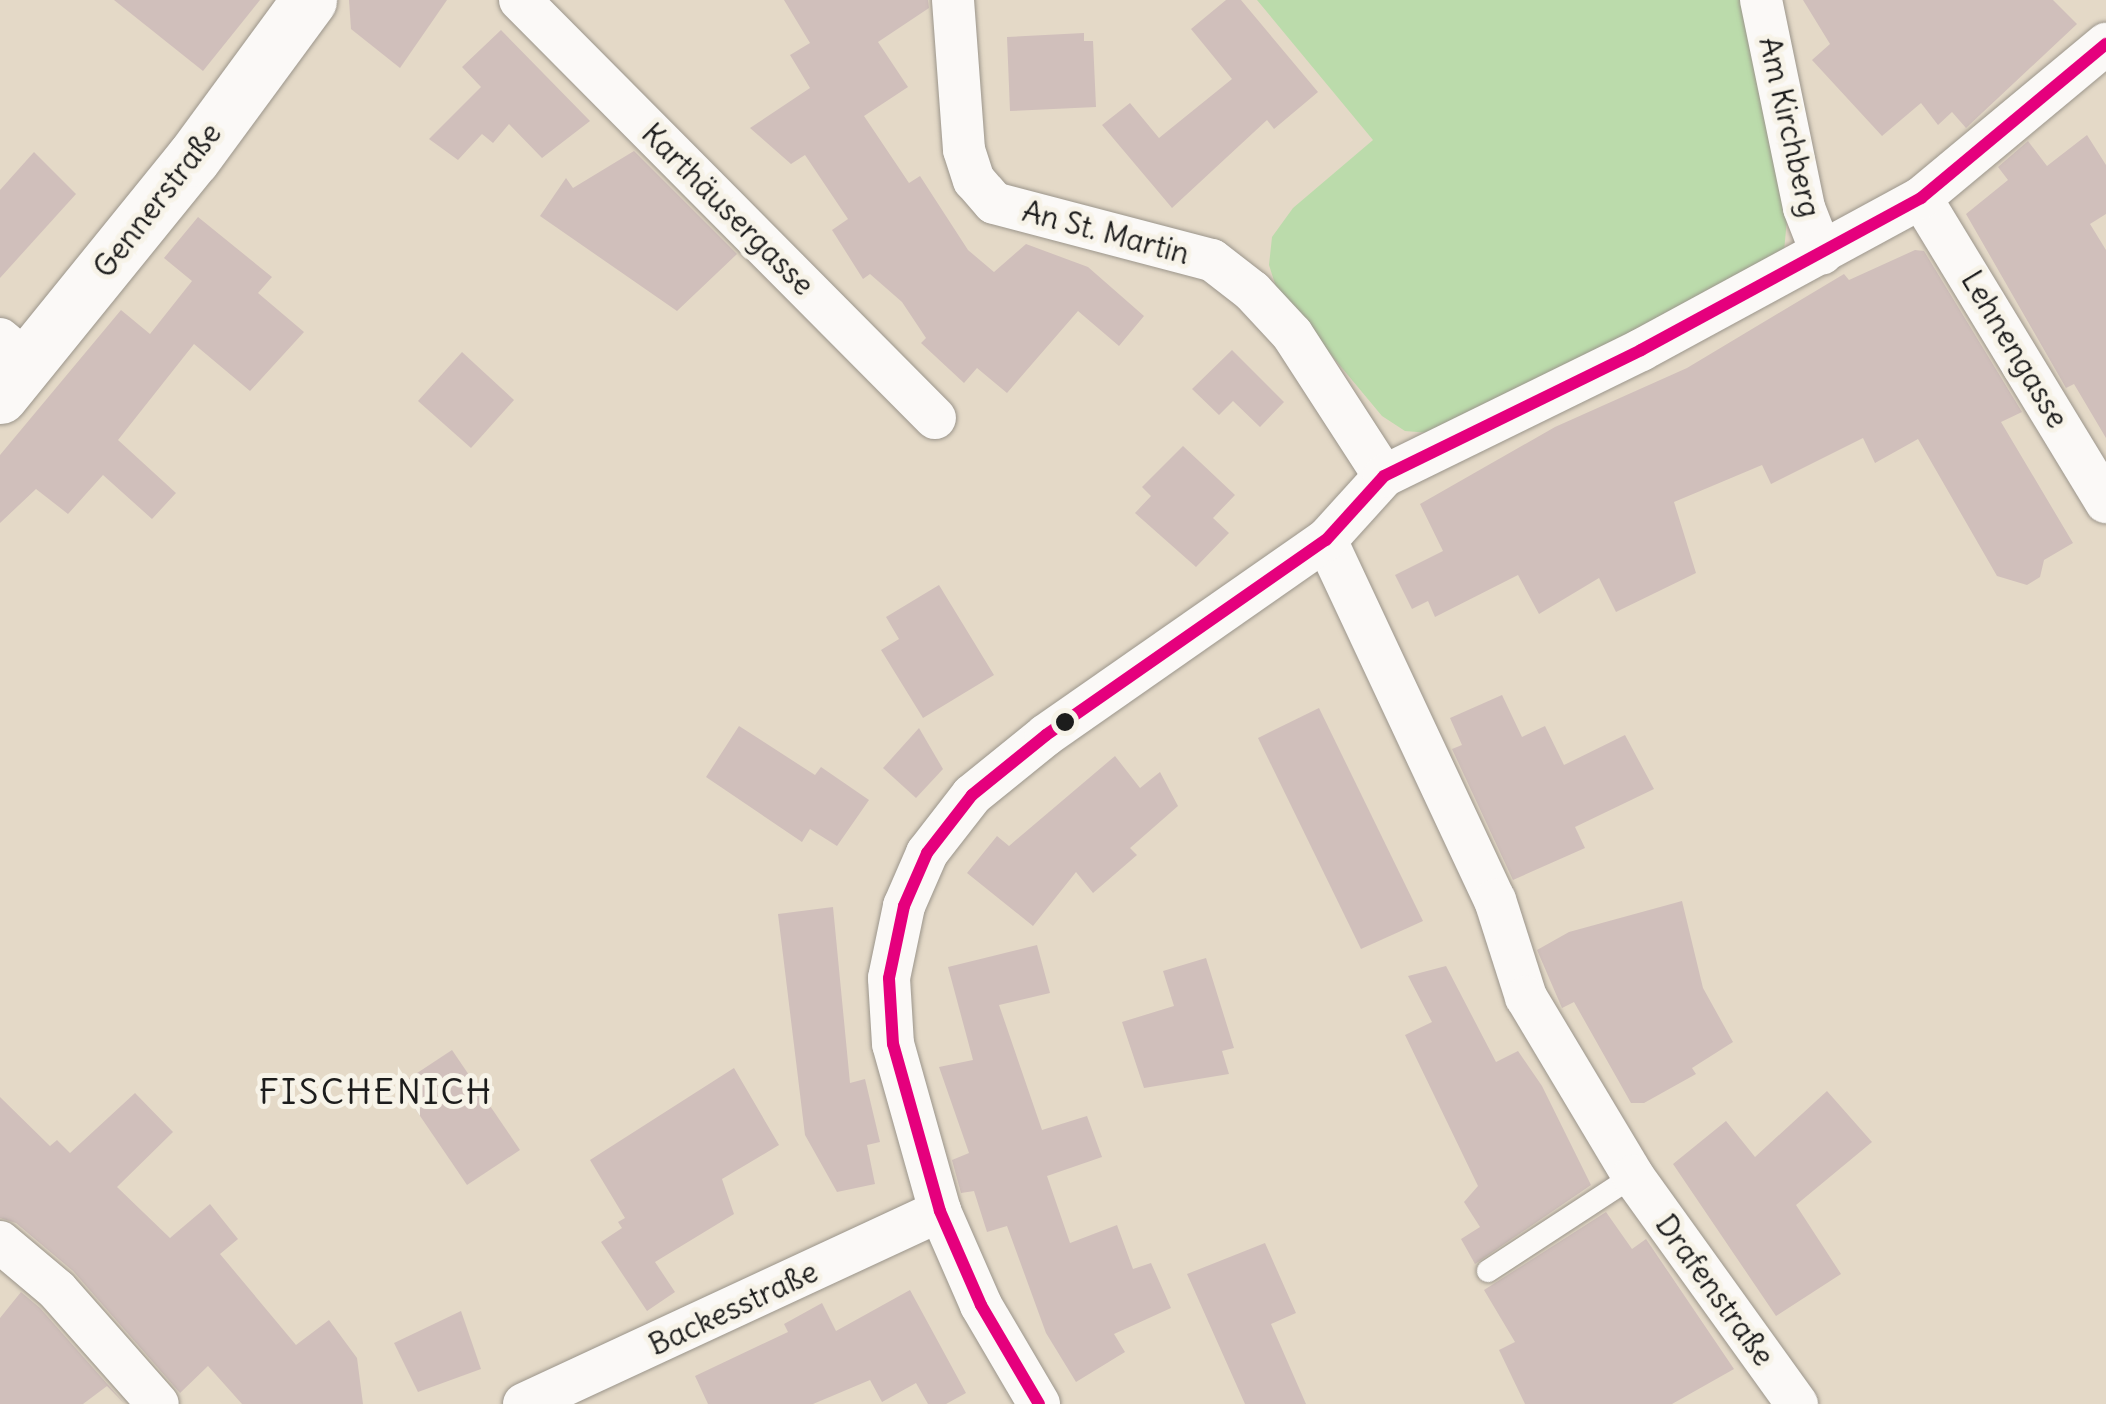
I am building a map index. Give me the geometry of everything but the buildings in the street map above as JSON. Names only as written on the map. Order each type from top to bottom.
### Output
[{"type":"street","name":"Gennerstraße","points":[[9,366],[193,158],[310,0]]},
{"type":"street","name":"Karthäusergasse","points":[[520,0],[936,418]]},
{"type":"street","name":"An St. Martin","points":[[952,0],[964,150],[974,180],[994,203],[1212,260],[1252,290],[1292,334],[1384,476]]},
{"type":"street","name":"Am Kirchberg","points":[[1761,0],[1804,208],[1822,254]]},
{"type":"street","points":[[1038,1404],[981,1305],[940,1211],[893,1044],[889,978],[904,906],[927,853],[972,796],[1046,735],[1326,540],[1384,476],[1822,254],[1921,198],[2106,44]]},
{"type":"street","name":"Lehnengasse","points":[[1921,198],[2106,502]]},
{"type":"street","name":"Drafenstraße","points":[[1326,540],[1495,900],[1526,997],[1633,1176],[1797,1404]]},
{"type":"street","name":"Backesstraße","points":[[524,1404],[940,1211]]},
{"type":"street","points":[[0,1242],[57,1290],[158,1404]]},
{"type":"lane","points":[[1488,1272],[1633,1176]]},
{"type":"green space","points":[[1257,0],[1749,0],[1788,207],[1784,252],[1712,297],[1430,433],[1405,431],[1382,416],[1277,290],[1269,265],[1272,237],[1293,208],[1373,140]]},
{"type":"transit line","points":[[1039,1404],[981,1305],[940,1211],[893,1044],[889,978],[904,906],[927,853],[972,795],[1046,735],[1326,540],[1384,476],[1641,350],[1921,198],[2106,44]]},
{"type":"district","name":"FISCHENICH","points":[[376,1091]]}]
